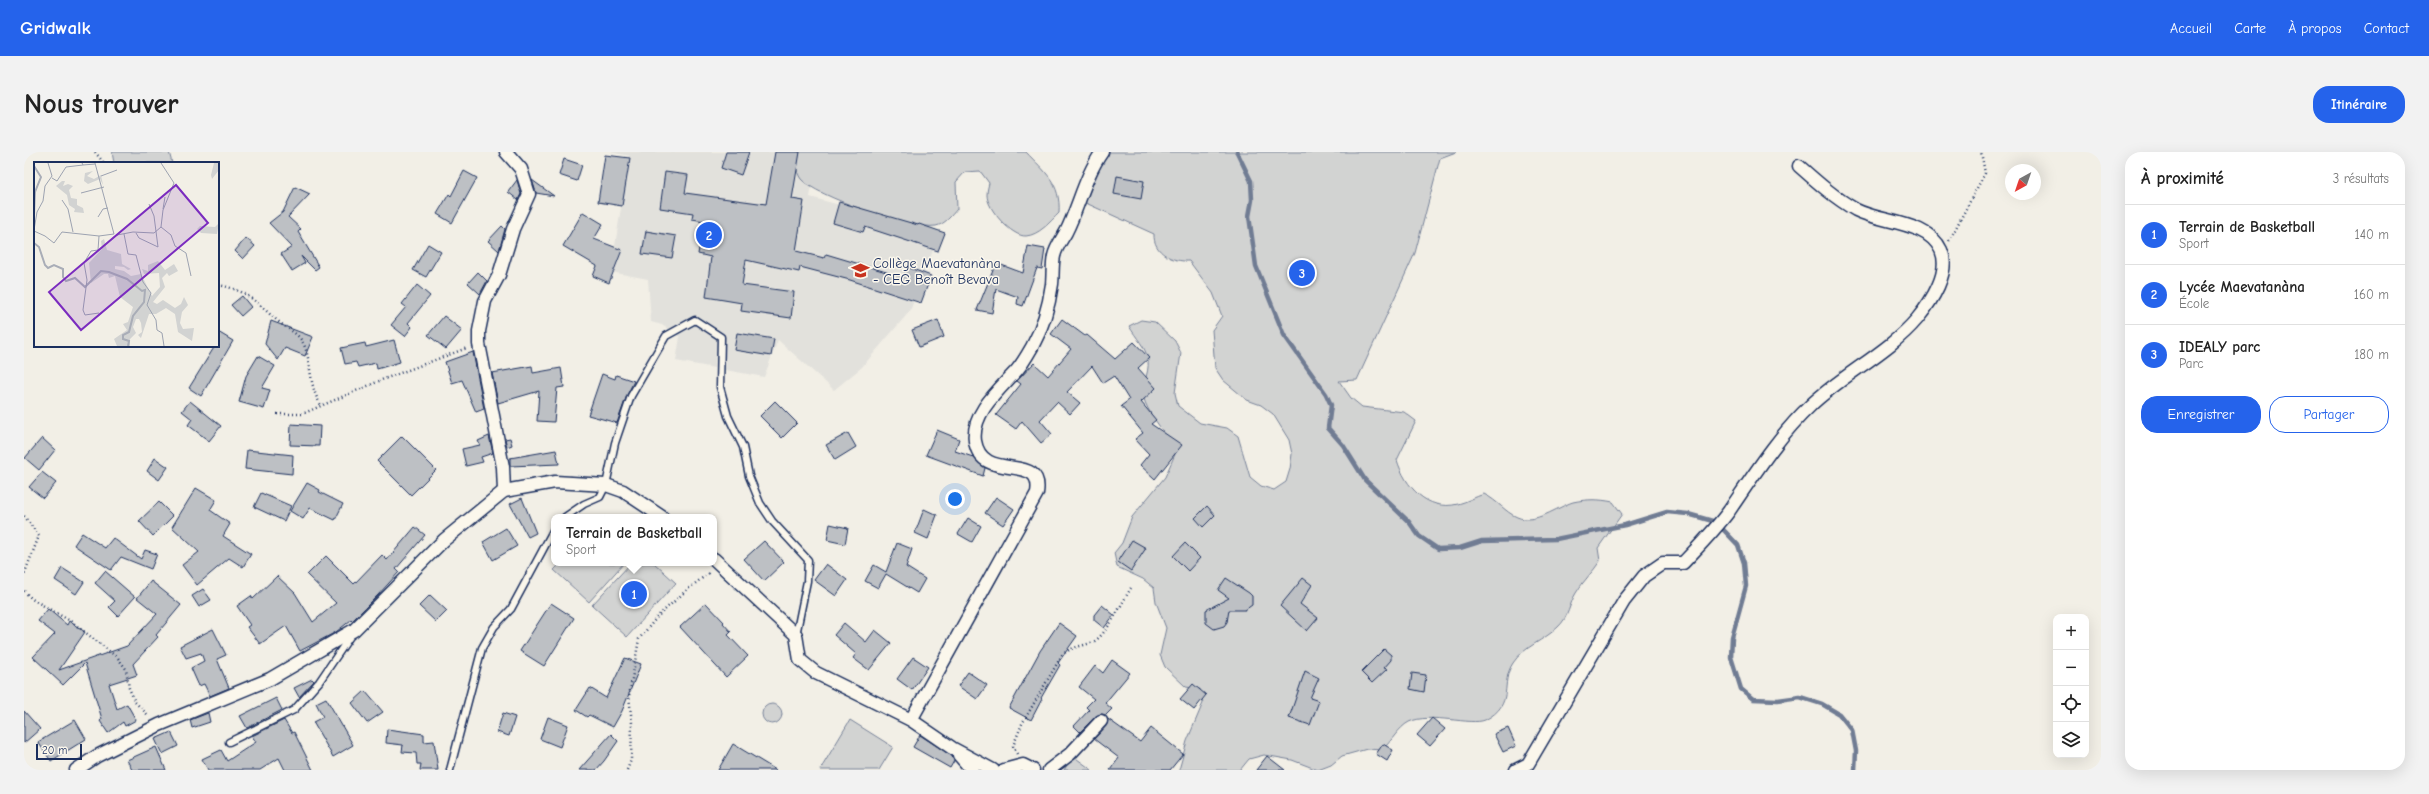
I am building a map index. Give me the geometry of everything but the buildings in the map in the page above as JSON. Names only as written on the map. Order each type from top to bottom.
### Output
[{"type":"street","points":[[504,491],[503,467],[479,344],[485,301],[499,275],[513,229],[529,194],[521,169],[506,152]]},
{"type":"street","points":[[911,720],[1036,493],[1038,483],[1034,476],[1014,467],[994,466],[978,453],[975,440],[976,427],[986,407],[1001,386],[1018,369],[1041,329],[1050,298],[1053,258],[1057,246],[1066,232],[1102,152]]},
{"type":"street","points":[[1516,770],[1528,764],[1624,601],[1644,576],[1663,563],[1683,563],[1708,537],[1728,512],[1760,465],[1809,407],[1839,380],[1890,344],[1917,319],[1936,294],[1943,271],[1941,250],[1924,232],[1857,210],[1832,194],[1799,166]]},
{"type":"street","points":[[76,770],[97,756],[159,725],[270,679],[354,630],[444,540],[504,491],[555,482],[606,485],[623,491],[658,514]]},
{"type":"street","points":[[717,563],[796,635],[800,660],[816,673],[911,720],[952,748],[993,770]]},
{"type":"street","points":[[1049,770],[1070,754],[1101,721]]},
{"type":"street","points":[[952,748],[972,770]]},
{"type":"street","points":[[1004,770],[1028,767]]},
{"type":"lane","points":[[569,514],[600,497],[606,485],[615,443],[631,396],[666,336],[695,320],[721,337],[720,388],[728,416],[743,447],[750,476],[760,503],[772,521],[808,560],[807,580],[796,635]]},
{"type":"lane","points":[[450,770],[482,648],[494,627],[510,609],[551,534]]},
{"type":"lane","points":[[229,742],[294,710],[319,682],[354,630]]},
{"type":"path","points":[[95,152],[103,162]]},
{"type":"path","points":[[1941,250],[1952,238],[1985,172],[1981,152]]},
{"type":"path","points":[[219,285],[230,287],[253,298],[299,337],[305,348],[310,363],[312,387],[320,406]]},
{"type":"path","points":[[277,414],[302,414],[384,379],[479,344]]},
{"type":"path","points":[[24,516],[39,536],[24,575]]},
{"type":"path","points":[[627,770],[631,760],[632,723],[629,696],[639,639],[658,616],[714,566]]},
{"type":"path","points":[[1028,767],[1013,746],[1022,724],[1062,655],[1071,647],[1094,641],[1103,633],[1131,588]]},
{"type":"path","points":[[24,592],[32,599],[72,622],[118,658],[126,669],[129,688],[135,702],[159,725]]},
{"type":"shaded area","points":[[112,152],[169,152],[172,162],[114,162]]},
{"type":"shaded area","points":[[610,152],[818,152],[810,197],[940,232],[910,311],[862,367],[834,390],[778,340],[764,377],[676,361],[680,337],[662,325],[651,322],[648,279],[611,272],[629,156]]},
{"type":"shaded area","points":[[797,152],[1026,152],[1045,172],[1054,186],[1059,203],[1059,213],[1044,228],[1031,235],[1020,235],[1014,232],[1001,221],[991,207],[987,195],[989,183],[980,171],[965,172],[956,182],[957,209],[945,222],[936,226],[924,226],[907,223],[844,202],[810,186],[801,179],[798,173],[796,162]]},
{"type":"shaded area","points":[[1100,152],[1456,152],[1440,158],[1415,253],[1357,380],[1339,381],[1351,398],[1362,407],[1404,412],[1416,421],[1397,460],[1406,479],[1412,487],[1419,495],[1427,500],[1437,504],[1458,504],[1484,494],[1513,515],[1524,519],[1531,519],[1573,502],[1598,500],[1613,502],[1622,514],[1598,548],[1600,561],[1576,593],[1562,623],[1553,632],[1522,652],[1513,663],[1507,679],[1504,700],[1495,714],[1485,720],[1479,721],[1428,718],[1418,719],[1405,725],[1382,750],[1367,749],[1342,756],[1331,765],[1318,770],[1292,760],[1264,755],[1249,759],[1240,770],[1179,770],[1187,741],[1203,703],[1200,689],[1186,687],[1165,667],[1160,655],[1166,628],[1156,602],[1154,588],[1143,579],[1117,567],[1114,553],[1122,543],[1132,517],[1165,477],[1176,452],[1169,439],[1151,414],[1143,397],[1148,371],[1148,360],[1143,347],[1129,326],[1141,320],[1155,322],[1175,341],[1181,353],[1175,393],[1178,406],[1200,423],[1227,428],[1238,436],[1250,477],[1261,486],[1274,490],[1286,482],[1292,454],[1289,440],[1273,414],[1261,405],[1247,400],[1223,380],[1215,368],[1212,330],[1222,316],[1213,293],[1189,261],[1177,260],[1165,255],[1157,246],[1154,234],[1077,199]]},
{"type":"shaded area","points":[[558,566],[621,566],[589,602],[554,570]]},
{"type":"shaded area","points":[[628,566],[657,566],[676,583],[627,637],[592,605]]},
{"type":"shaded area","points":[[772,704],[779,707],[782,714],[779,721],[772,724],[765,721],[762,714],[765,707]]},
{"type":"shaded area","points":[[850,720],[893,747],[879,770],[820,770]]},
{"type":"shaded area","points":[[1073,756],[1092,770],[1064,770]]},
{"type":"waterway","points":[[1237,152],[1251,181],[1252,200],[1249,216],[1256,266],[1284,335],[1326,394],[1331,405],[1328,428],[1343,445],[1365,480],[1409,522],[1419,536],[1438,549],[1460,548],[1482,541],[1556,539],[1625,525],[1667,512],[1688,514],[1716,522],[1738,545],[1744,563],[1746,586],[1732,637],[1731,657],[1741,689],[1753,699],[1778,700],[1800,697],[1822,704],[1839,714],[1852,730],[1856,751],[1855,770]]},
{"type":"place","name":"Lycée Maevatanàna","points":[[709,235]]},
{"type":"place","name":"Collège Maevatanàna - CEG Benoît Bevava","points":[[860,271]]},
{"type":"place","name":"IDEALY parc","points":[[1302,273]]},
{"type":"place","name":"Terrain de Basketball","points":[[634,594]]}]
